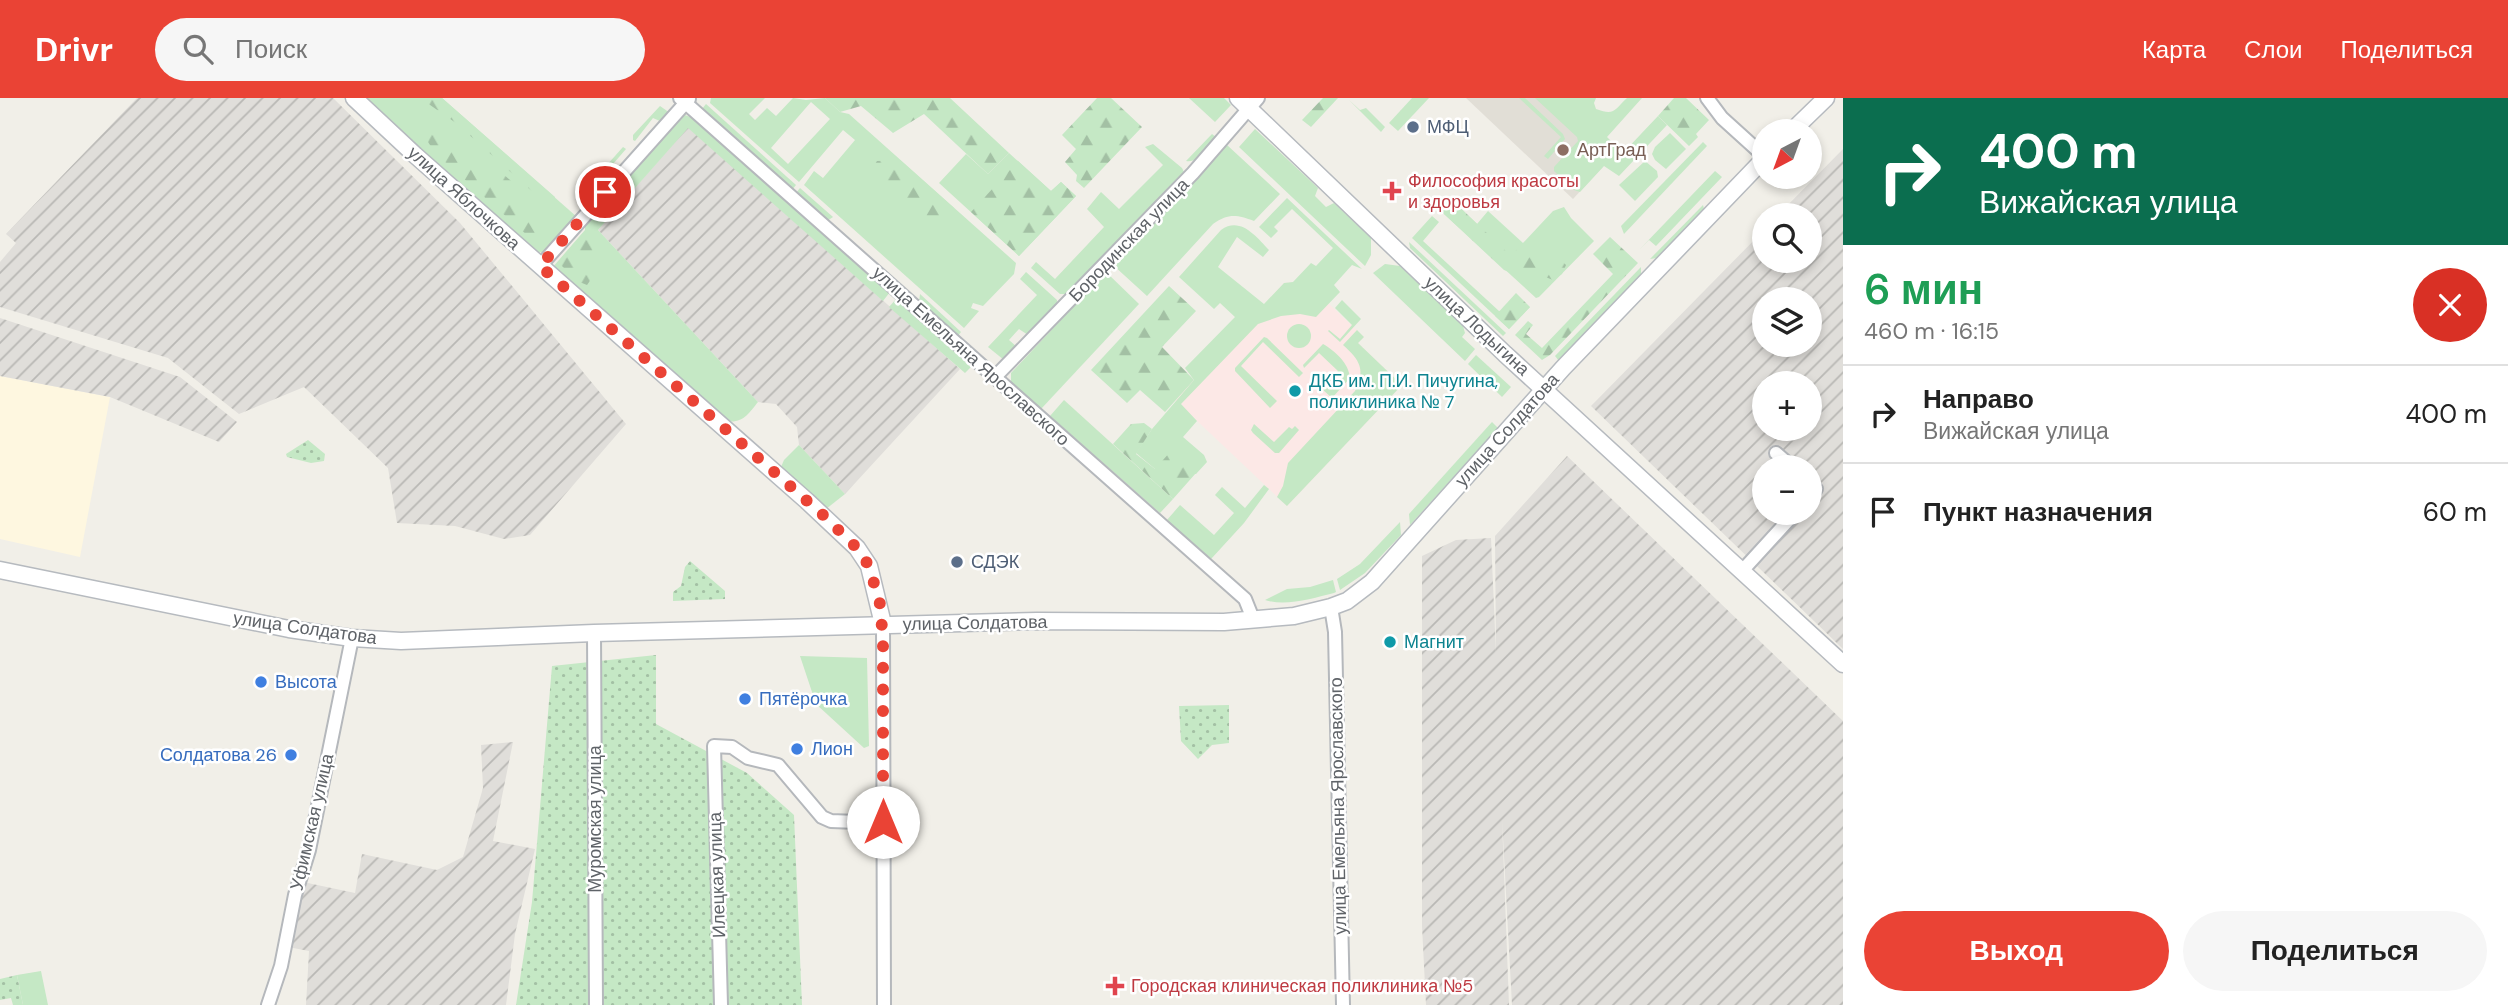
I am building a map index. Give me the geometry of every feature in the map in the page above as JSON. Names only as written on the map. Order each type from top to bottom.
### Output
[{"type":"main road","name":"улица Яблочкова","points":[[354,98],[857,548],[869,566],[883,624]]},
{"type":"main road","name":"улица Лодыгина","points":[[1238,98],[1254,104],[1545,390],[1843,664]]},
{"type":"main road","points":[[1804,119],[1826,98]]},
{"type":"main road","name":"улица Солдатова","points":[[0,570],[249,621],[352,638],[421,641],[883,624],[907,626],[1037,621],[1224,622],[1294,616],[1347,601],[1372,582],[1563,368],[1752,171]]},
{"type":"street","points":[[1707,98],[1722,118],[1752,147]]},
{"type":"street","points":[[540,266],[685,100]]},
{"type":"street","name":"улица Емельяна Ярославского","points":[[685,100],[1245,598],[1253,619]]},
{"type":"street","name":"Бородинская улица","points":[[995,377],[1175,191],[1254,104]]},
{"type":"street","points":[[1742,571],[1784,525]]},
{"type":"street","name":"улица Емельяна Ярославского","points":[[1331,607],[1335,632],[1336,783],[1343,1005]]},
{"type":"street","name":"улица Яблочкова","points":[[883,624],[884,1005]]},
{"type":"street","name":"Муромская улица","points":[[594,633],[596,1005]]},
{"type":"street","name":"Уфимская улица","points":[[268,1005],[281,966],[295,895],[309,850],[352,638]]},
{"type":"street","name":"Илецкая улица","points":[[721,1005],[714,746],[732,747],[748,758],[778,765],[822,817],[831,821],[883,822]]},
{"type":"shaded area","points":[[137,98],[333,98],[460,223],[626,424],[530,535],[504,539],[455,526],[397,523],[388,468],[304,387],[239,414],[168,358],[0,307],[0,262],[16,243],[6,234]]},
{"type":"shaded area","name":"АртГрад","points":[[1466,98],[1568,98],[1609,160],[1573,199]]},
{"type":"shaded area","points":[[688,127],[960,369],[845,494],[799,445],[797,427],[776,404],[758,402],[598,230]]},
{"type":"shaded area","points":[[1843,149],[1843,649],[1591,406],[1752,242],[1752,273],[1822,273],[1822,203],[1790,203],[1804,189],[1822,189],[1822,170]]},
{"type":"shaded area","points":[[1306,282],[1364,337],[1358,343],[1402,385],[1287,506],[1175,400],[1284,283]]},
{"type":"shaded area","points":[[0,318],[180,377],[237,422],[219,442],[110,397],[0,376]]},
{"type":"shaded area","points":[[0,376],[110,397],[80,557],[0,539]]},
{"type":"shaded area","points":[[1567,456],[1843,721],[1843,1005],[1512,1005],[1502,819],[1509,1005],[1426,1005],[1422,926],[1422,556],[1456,540],[1491,538],[1496,653],[1495,536]]},
{"type":"shaded area","points":[[513,742],[493,841],[535,849],[515,934],[506,1005],[306,1005],[309,951],[288,947],[303,882],[355,893],[362,854],[437,870],[463,857],[483,788],[481,745]]},
{"type":"green space","points":[[362,98],[442,98],[577,217],[545,252],[534,253]]},
{"type":"green space","points":[[420,98],[442,98],[555,197],[553,205],[545,203],[456,123]]},
{"type":"green space","points":[[711,98],[765,98],[749,114],[755,120],[767,108],[776,116],[793,98],[825,98],[840,112],[849,114],[1016,263],[1014,274],[983,306],[973,303],[971,308],[979,311],[964,328],[804,185],[814,171],[823,178],[855,140],[843,130],[799,182],[710,103]],"holes":[[[811,102],[830,119],[788,164],[771,148]]]},
{"type":"green space","points":[[825,98],[950,98],[1009,153],[988,174],[924,114],[893,133],[861,106],[840,112]]},
{"type":"green space","points":[[1097,98],[1111,98],[1142,127],[1084,188],[1076,181],[1077,175],[1065,162],[1076,149],[1062,135]]},
{"type":"green space","points":[[1189,98],[1224,98],[1231,105],[1215,122]]},
{"type":"green space","points":[[1323,98],[1338,98],[1311,127],[1302,120]]},
{"type":"green space","points":[[1412,98],[1429,98],[1398,131],[1389,123]]},
{"type":"green space","points":[[1519,98],[1525,98],[1563,134],[1565,139],[1548,159],[1544,156],[1561,137]]},
{"type":"green space","points":[[1535,98],[1596,98],[1596,109],[1611,112],[1627,98],[1642,98],[1607,137],[1623,153],[1658,116],[1667,125],[1619,176],[1604,166],[1580,192],[1574,190],[1554,171],[1554,167],[1578,141],[1577,137]]},
{"type":"green space","points":[[1674,98],[1686,98],[1709,120],[1689,146],[1658,116]]},
{"type":"green space","points":[[1349,100],[1360,110],[1366,108],[1385,127],[1381,132]]},
{"type":"green space","points":[[706,104],[796,185],[792,190],[702,109]]},
{"type":"green space","points":[[660,106],[670,113],[662,122],[653,118],[635,141],[633,140],[633,135]]},
{"type":"green space","points":[[685,115],[693,118],[890,292],[883,301],[688,128],[598,230],[758,402],[745,417],[737,421],[726,421],[552,268],[585,230],[585,225]]},
{"type":"green space","points":[[431,128],[450,137],[457,150],[477,167],[490,163],[517,186],[514,195],[545,232],[533,238],[528,236],[436,154],[428,142]]},
{"type":"green space","points":[[1255,129],[1318,188],[1315,196],[1326,207],[1334,203],[1371,238],[1371,255],[1365,266],[1239,147]]},
{"type":"green space","points":[[1670,133],[1686,149],[1666,169],[1652,154],[1655,147]]},
{"type":"green space","points":[[1212,134],[1217,138],[1204,154],[1196,160],[1186,161]]},
{"type":"green space","points":[[1703,142],[1707,146],[1624,234],[1621,226]]},
{"type":"green space","points":[[1153,144],[1182,168],[1183,176],[1069,294],[1060,294],[1031,268],[1036,262],[1055,279],[1104,227],[1087,209],[1101,192],[1119,209],[1163,165],[1145,147]]},
{"type":"green space","points":[[1227,145],[1280,194],[1254,221],[1233,216],[1213,224],[1147,296],[1113,265]]},
{"type":"green space","points":[[623,147],[626,149],[593,187],[590,184]]},
{"type":"green space","points":[[1009,153],[1051,191],[1061,182],[1076,196],[1019,256],[939,183],[966,154],[988,174]]},
{"type":"green space","points":[[900,160],[954,208],[947,223],[934,226],[921,221],[869,173],[877,161]]},
{"type":"green space","points":[[1018,161],[1051,191],[1061,182],[1076,196],[1019,256],[971,212]]},
{"type":"green space","points":[[1645,161],[1657,171],[1658,177],[1635,201],[1619,185]]},
{"type":"green space","points":[[1715,171],[1722,177],[1656,246],[1649,240],[1640,249]]},
{"type":"green space","points":[[800,188],[833,217],[827,221],[796,193]]},
{"type":"green space","points":[[1287,198],[1362,269],[1352,265],[1334,285],[1340,292],[1316,317],[1300,314],[1281,316],[1258,324],[1181,404],[1197,421],[1183,437],[1204,455],[1207,462],[1196,474],[1155,469],[1136,453],[1152,429],[1194,380],[1185,368],[1235,317],[1220,303],[1214,309],[1179,277],[1221,230],[1228,226],[1241,226],[1269,250],[1263,257],[1237,237],[1218,267],[1264,304],[1284,283],[1293,282],[1311,263],[1316,266],[1333,248],[1292,209],[1274,227],[1278,231],[1271,238],[1259,227]]},
{"type":"green space","points":[[1450,198],[1477,224],[1488,211],[1523,243],[1553,211],[1564,207],[1594,241],[1536,298],[1444,214],[1441,208]]},
{"type":"green space","points":[[1450,198],[1511,256],[1527,242],[1532,245],[1536,254],[1558,257],[1566,265],[1562,274],[1553,280],[1533,272],[1514,274],[1504,270],[1444,214],[1441,208]]},
{"type":"green space","points":[[1703,205],[1704,209],[1657,258],[1650,259]]},
{"type":"green space","points":[[1432,216],[1439,222],[1423,241],[1499,311],[1530,307],[1509,329],[1412,238]]},
{"type":"green space","points":[[583,233],[591,245],[594,259],[593,273],[587,285],[577,281],[558,262]]},
{"type":"green space","points":[[1610,237],[1638,263],[1550,355],[1542,360],[1515,335],[1528,321],[1533,325],[1526,334],[1542,348],[1613,274],[1593,254]]},
{"type":"green space","points":[[1409,242],[1506,333],[1503,336],[1410,248]]},
{"type":"green space","points":[[1385,264],[1400,266],[1463,326],[1465,333],[1462,337],[1475,349],[1465,361],[1373,273]]},
{"type":"green space","points":[[1641,267],[1641,275],[1559,361],[1555,356]]},
{"type":"green space","points":[[1026,272],[1057,300],[1057,304],[1028,335],[1019,329],[1009,340],[1017,347],[1004,360],[988,347],[1037,295],[1020,279]]},
{"type":"green space","points":[[1106,272],[1139,304],[1041,409],[1011,382],[1011,373]]},
{"type":"green space","points":[[1169,286],[1196,311],[1162,347],[1194,380],[1165,412],[1140,390],[1127,403],[1091,370]]},
{"type":"green space","points":[[1516,293],[1530,307],[1509,329],[1495,316]]},
{"type":"green space","points":[[920,294],[961,332],[957,337],[919,302]]},
{"type":"green space","points":[[897,298],[973,365],[965,373],[889,307]]},
{"type":"green space","points":[[1342,300],[1361,319],[1340,342],[1328,331],[1340,339],[1352,325],[1335,308]]},
{"type":"green space","points":[[1299,324],[1307,328],[1311,336],[1307,344],[1299,348],[1291,344],[1287,336],[1291,328]]},
{"type":"green space","points":[[1357,330],[1364,337],[1358,343],[1402,385],[1287,506],[1277,497],[1283,486],[1288,463],[1355,391],[1358,384],[1360,366],[1343,345]]},
{"type":"green space","points":[[1264,337],[1303,373],[1299,377],[1263,342],[1241,366],[1277,401],[1270,408],[1235,371]]},
{"type":"green space","points":[[1323,344],[1341,358],[1350,378],[1332,398],[1322,389],[1338,371],[1319,353],[1304,368],[1303,365]]},
{"type":"green space","points":[[1476,355],[1511,387],[1502,397],[1468,364]]},
{"type":"green space","points":[[1064,400],[1173,499],[1160,513],[1050,416]]},
{"type":"green space","points":[[1492,422],[1498,428],[1410,525],[1409,514]]},
{"type":"green space","points":[[1144,423],[1152,429],[1136,454],[1155,469],[1171,451],[1196,473],[1173,499],[1113,444],[1131,424]]},
{"type":"green space","points":[[1254,424],[1274,442],[1289,427],[1292,429],[1295,426],[1299,430],[1279,453],[1275,453],[1253,433],[1251,430]]},
{"type":"green space","points":[[308,440],[325,454],[324,461],[311,463],[287,457],[286,454]]},
{"type":"green space","points":[[799,445],[845,494],[826,509],[785,475],[781,467],[784,460]]},
{"type":"green space","points":[[1264,485],[1269,489],[1244,523],[1211,559],[1167,520],[1180,505],[1214,535],[1234,513],[1215,495],[1222,487],[1245,508]]},
{"type":"green space","points":[[1400,522],[1401,535],[1365,573],[1340,590],[1337,579],[1360,564]]},
{"type":"green space","points":[[690,561],[725,591],[725,599],[673,601],[673,592],[681,586],[685,567]]},
{"type":"green space","points":[[1333,580],[1334,593],[1291,602],[1265,600],[1287,589],[1310,587]]},
{"type":"green space","points":[[656,655],[656,724],[747,773],[794,815],[802,1005],[516,1005],[532,902],[552,666]]},
{"type":"green space","points":[[800,656],[867,658],[869,746],[864,748],[816,704]]},
{"type":"green space","points":[[1229,705],[1229,743],[1212,745],[1198,759],[1181,741],[1179,706]]},
{"type":"green space","points":[[41,971],[48,1005],[23,1005],[17,975]]},
{"type":"green space","points":[[17,975],[23,1005],[13,1005],[11,998],[0,1000],[0,979]]},
{"type":"place","name":"МФЦ","points":[[1413,127]]},
{"type":"place","name":"АртГрад","points":[[1563,150]]},
{"type":"place","name":"Философия красоты и здоровья","points":[[1392,191]]},
{"type":"place","name":"ДКБ им. П.И. Пичугина, поликлиника № 7","points":[[1295,391]]},
{"type":"place","name":"СДЭК","points":[[957,562]]},
{"type":"place","name":"Магнит","points":[[1390,642]]},
{"type":"place","name":"Высота","points":[[261,682]]},
{"type":"place","name":"Пятёрочка","points":[[745,699]]},
{"type":"place","name":"Лион","points":[[797,749]]},
{"type":"place","name":"Солдатова 26","points":[[291,755]]},
{"type":"place","name":"Городская клиническая поликлиника №5","points":[[1115,986]]},
{"type":"route","points":[[605,192],[540,266],[823,515],[857,548],[869,566],[883,624],[883,822]]}]
